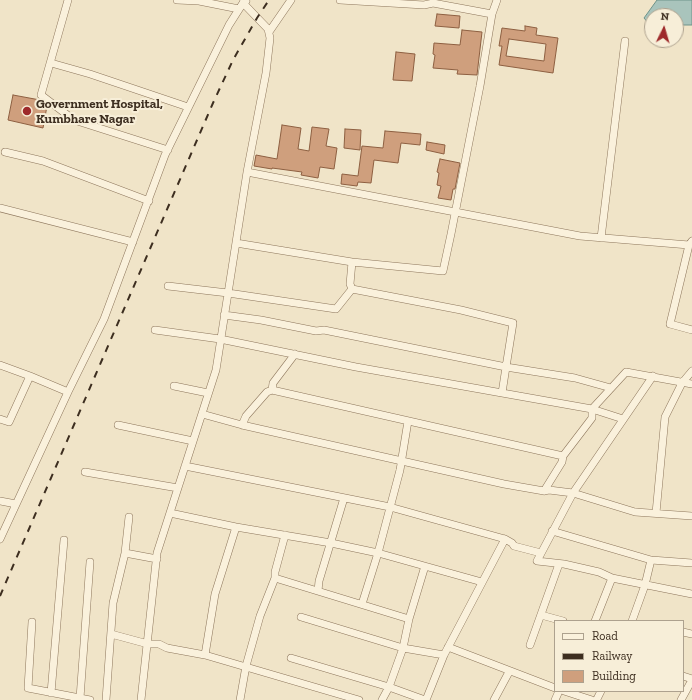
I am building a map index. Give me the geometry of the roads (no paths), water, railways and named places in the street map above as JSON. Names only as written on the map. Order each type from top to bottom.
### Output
[{"type":"street","points":[[68,0],[41,95],[74,120],[168,150]]},
{"type":"street","points":[[141,700],[157,553],[216,370],[247,172],[266,73],[270,38],[268,29],[244,3],[177,0]]},
{"type":"street","points":[[269,32],[291,0]]},
{"type":"street","points":[[340,0],[424,5],[433,2],[492,14]]},
{"type":"street","points":[[236,243],[352,262],[442,271],[456,212],[492,14],[497,0]]},
{"type":"street","points":[[0,539],[68,392],[104,319],[168,150],[229,25],[244,3]]},
{"type":"street","points":[[601,238],[625,41]]},
{"type":"street","points":[[51,63],[90,74],[188,107]]},
{"type":"street","points":[[5,152],[43,161],[149,201]]},
{"type":"street","points":[[247,172],[580,236],[690,243],[670,324],[692,330]]},
{"type":"street","points":[[0,208],[133,242]]},
{"type":"street","points":[[352,262],[350,284],[352,289]]},
{"type":"street","points":[[168,286],[228,293],[336,309],[352,289]]},
{"type":"street","points":[[352,289],[461,310],[512,324],[502,393]]},
{"type":"street","points":[[224,316],[261,320],[316,331],[324,330],[506,367],[575,378],[611,388]]},
{"type":"street","points":[[155,330],[220,339],[356,367],[592,409],[623,419]]},
{"type":"street","points":[[272,390],[273,383],[295,354]]},
{"type":"street","points":[[0,365],[68,392]]},
{"type":"street","points":[[656,513],[665,417],[682,383],[692,371]]},
{"type":"street","points":[[544,491],[562,462],[564,456],[592,418],[592,409],[626,372],[692,384]]},
{"type":"street","points":[[0,419],[9,422],[30,376]]},
{"type":"street","points":[[653,376],[573,493],[536,561],[599,572],[612,578],[692,594]]},
{"type":"street","points":[[174,386],[208,393]]},
{"type":"street","points":[[242,425],[246,416],[268,392],[272,390],[564,456]]},
{"type":"street","points":[[202,414],[242,425],[504,484],[544,491],[549,490],[573,493],[635,512],[692,516]]},
{"type":"street","points":[[362,604],[378,554],[400,470],[408,421]]},
{"type":"street","points":[[118,425],[193,441]]},
{"type":"street","points":[[185,466],[390,507],[505,539],[514,546],[541,553]]},
{"type":"street","points":[[85,472],[178,488]]},
{"type":"street","points":[[318,591],[319,581],[344,498]]},
{"type":"street","points":[[0,501],[16,504]]},
{"type":"street","points":[[170,513],[236,527],[331,543],[425,566],[482,582]]},
{"type":"street","points":[[106,700],[113,603],[125,553],[129,517]]},
{"type":"street","points":[[205,655],[215,594],[236,527]]},
{"type":"street","points":[[552,531],[651,560],[692,563]]},
{"type":"street","points":[[240,700],[246,666],[260,616],[275,578],[275,572],[285,535]]},
{"type":"street","points":[[291,658],[389,687],[426,700],[444,655],[505,539]]},
{"type":"street","points":[[51,693],[64,540]]},
{"type":"street","points":[[125,553],[157,559]]},
{"type":"street","points":[[632,620],[645,585],[651,560]]},
{"type":"street","points":[[80,698],[90,562]]},
{"type":"street","points":[[530,645],[559,564]]},
{"type":"street","points":[[382,700],[389,687],[403,648],[408,619],[425,566]]},
{"type":"street","points":[[275,578],[408,619]]},
{"type":"street","points":[[595,620],[612,578]]},
{"type":"street","points":[[541,614],[560,620]]},
{"type":"street","points":[[302,617],[403,648],[444,655]]},
{"type":"street","points":[[32,622],[28,688],[90,700]]},
{"type":"street","points":[[111,634],[148,644],[159,644],[167,648],[205,655],[359,700]]},
{"type":"street","points":[[448,647],[554,688]]},
{"type":"street","points":[[494,700],[510,672]]},
{"type":"street","points":[[681,700],[692,680]]},
{"type":"street","points":[[567,692],[595,700],[601,692]]},
{"type":"water","points":[[657,0],[692,0],[692,25],[684,25],[684,8],[651,8]]},
{"type":"railway","points":[[0,596],[213,103],[233,60],[269,0]]},
{"type":"place","name":"Government Hospital, Kumbhare Nagar","points":[[27,111]]}]
